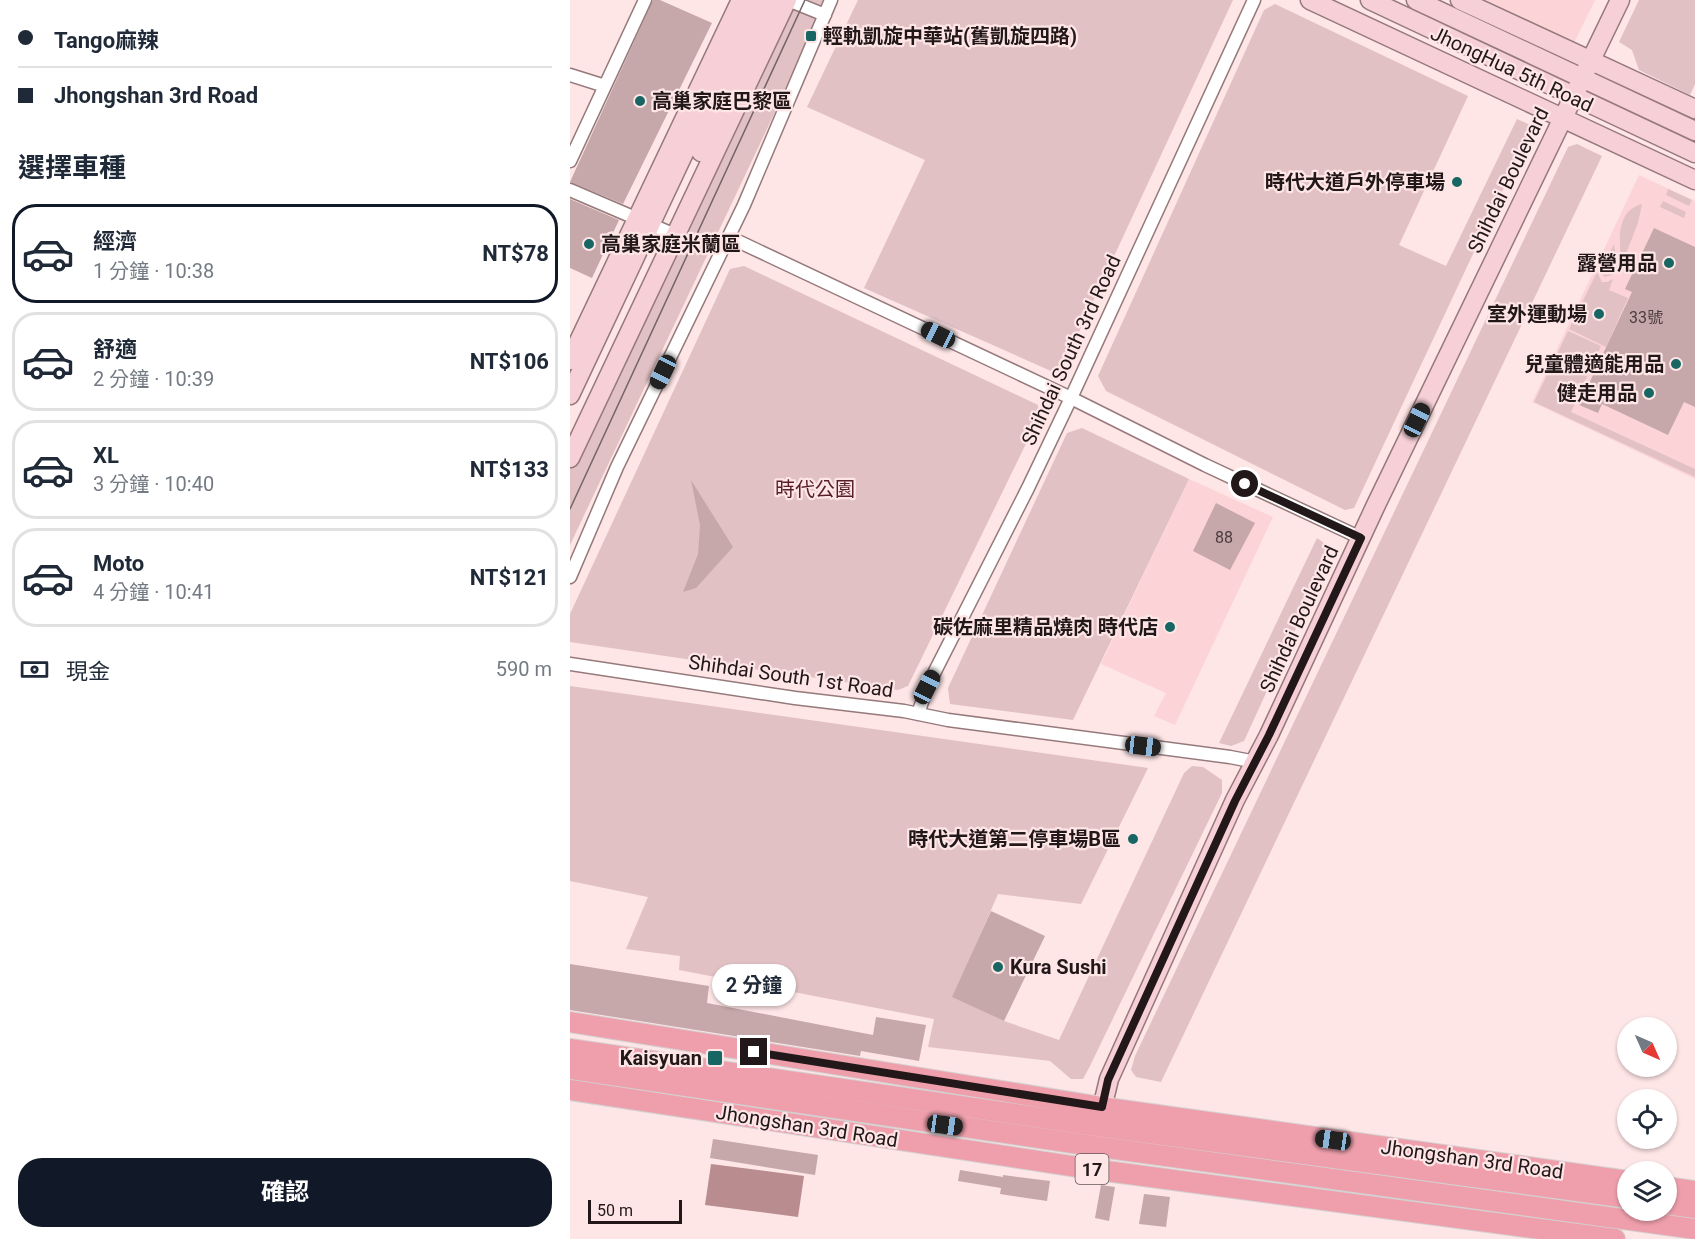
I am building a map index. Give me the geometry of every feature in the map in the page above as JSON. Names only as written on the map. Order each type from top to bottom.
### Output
[{"type":"main road","name":"Jhongshan 3rd Road","points":[[570,1022],[1099,1116],[1617,1196]]},
{"type":"main road","name":"Jhongshan 3rd Road","points":[[570,1049],[815,1085],[1099,1116],[1617,1180]]},
{"type":"main road","name":"Jhongshan 3rd Road","points":[[570,1069],[1092,1146],[1695,1229]]},
{"type":"main road","name":"Jhongshan 3rd Road","points":[[570,1090],[1091,1168],[1615,1239]]},
{"type":"main road","points":[[1677,1189],[1695,1191]]},
{"type":"main road","points":[[1677,1206],[1695,1208]]},
{"type":"street","points":[[570,161],[645,0]]},
{"type":"street","points":[[570,458],[741,0]]},
{"type":"street","points":[[570,431],[756,0]]},
{"type":"street","points":[[570,395],[772,0]]},
{"type":"street","points":[[570,360],[657,227],[787,0],[825,15]]},
{"type":"street","points":[[570,577],[617,467],[744,205],[831,0]]},
{"type":"street","name":"Shihdai South 3rd Road","points":[[918,714],[927,687],[1071,398],[1254,0]]},
{"type":"street","name":"JhongHua 5th Road","points":[[1310,0],[1695,180]]},
{"type":"street","name":"JhongHua 5th Road","points":[[1370,0],[1695,153]]},
{"type":"street","name":"JhongHua 5th Road","points":[[1416,0],[1695,131]]},
{"type":"street","name":"JhongHua 5th Road","points":[[1460,0],[1695,109]]},
{"type":"street","name":"Shihdai Boulevard","points":[[1091,1168],[1092,1146],[1108,1080],[1235,801],[1256,762],[1361,538],[1620,0]]},
{"type":"street","points":[[570,75],[605,86]]},
{"type":"street","points":[[570,190],[657,227]]},
{"type":"street","points":[[729,237],[1361,538]]},
{"type":"street","name":"Shihdai South 1st Road","points":[[570,664],[1256,762]]},
{"type":"shaded area","points":[[1485,0],[1595,0],[1574,43]]},
{"type":"shaded area","points":[[1639,175],[1695,201],[1695,479],[1532,402]]},
{"type":"shaded area","points":[[1189,479],[1273,517],[1175,725],[1154,716],[1166,693],[1101,664]]},
{"type":"shaded area","points":[[711,1164],[804,1176],[798,1217],[705,1205]]},
{"type":"green space","points":[[790,0],[828,0],[570,545],[570,467]]},
{"type":"green space","points":[[858,0],[1233,0],[1064,364],[1051,371],[864,288],[925,160],[807,107]]},
{"type":"green space","points":[[1639,0],[1695,0],[1695,84],[1690,95],[1639,70],[1632,50],[1619,42]]},
{"type":"green space","points":[[1275,4],[1468,96],[1399,245],[1446,266],[1517,119],[1532,128],[1354,508],[1345,510],[1106,391],[1098,376],[1264,10]]},
{"type":"green space","points":[[1577,144],[1602,156],[1161,1082],[1136,1077],[1131,1070],[1135,1056],[1568,147]]},
{"type":"green space","points":[[1668,189],[1692,200],[1689,206],[1666,195]]},
{"type":"green space","points":[[1663,201],[1686,212],[1684,218],[1660,207]]},
{"type":"green space","points":[[1642,204],[1638,223],[1622,264],[1620,238],[1623,221],[1627,213]]},
{"type":"green space","points":[[1614,244],[1617,266],[1612,275],[1605,277],[1602,267]]},
{"type":"green space","name":"時代公園","points":[[744,266],[1038,405],[1038,419],[908,686],[898,690],[570,642],[570,614],[730,269]]},
{"type":"green space","name":"室外運動場","points":[[1597,272],[1602,282],[1613,279],[1609,290],[1628,298],[1606,347],[1569,329]]},
{"type":"green space","points":[[1568,331],[1601,346],[1571,412],[1695,469],[1695,477],[1534,402]]},
{"type":"green space","points":[[1082,428],[1189,479],[1073,720],[950,704],[948,688],[1067,433]]},
{"type":"green space","points":[[1317,538],[1328,546],[1330,554],[1244,741],[1231,746],[1219,743]]},
{"type":"green space","points":[[570,686],[1148,768],[1081,904],[998,894],[953,997],[1004,1021],[1059,1040],[1184,773],[1192,766],[1203,767],[1222,780],[1222,793],[1089,1068],[1083,1079],[1071,1079],[1050,1061],[928,1047],[934,1019],[679,970],[680,956],[626,949],[648,897],[570,881]]},
{"type":"building","name":"高巢家庭巴黎區","points":[[653,0],[660,0],[712,23],[623,204],[570,182]]},
{"type":"building","name":"高巢家庭米蘭區","points":[[570,199],[619,220],[592,278],[570,268]]},
{"type":"building","points":[[1654,228],[1695,247],[1695,407],[1684,402],[1668,435],[1602,404],[1598,413],[1579,405],[1632,292],[1625,289]]},
{"type":"building","points":[[691,480],[733,547],[696,588],[683,592],[698,554],[700,525]]},
{"type":"building","points":[[1216,503],[1255,523],[1230,570],[1193,551]]},
{"type":"building","name":"Kura Sushi","points":[[991,911],[1045,936],[1004,1021],[952,997]]},
{"type":"building","points":[[570,964],[709,986],[707,1003],[873,1035],[876,1017],[926,1025],[919,1061],[861,1051],[860,1056],[570,1010]]},
{"type":"building","points":[[713,1139],[818,1155],[815,1175],[710,1158]]},
{"type":"building","points":[[960,1170],[1050,1181],[1047,1201],[1000,1194],[1001,1188],[958,1181]]},
{"type":"building","points":[[1101,1185],[1115,1187],[1109,1221],[1095,1218]]},
{"type":"building","points":[[1144,1194],[1170,1197],[1166,1227],[1139,1224]]},
{"type":"tram line","points":[[570,509],[805,0]]},
{"type":"place","name":"輕軌凱旋中華站(舊凱旋四路)","points":[[811,36]]},
{"type":"place","name":"高巢家庭巴黎區","points":[[640,101]]},
{"type":"place","name":"時代大道戶外停車場","points":[[1457,182]]},
{"type":"place","name":"高巢家庭米蘭區","points":[[589,244]]},
{"type":"place","name":"露營用品","points":[[1669,263]]},
{"type":"place","name":"室外運動場","points":[[1599,314]]},
{"type":"place","name":"兒童體適能用品","points":[[1676,364]]},
{"type":"place","name":"健走用品","points":[[1649,393]]},
{"type":"place","name":"碳佐麻里精品燒肉 時代店","points":[[1170,627]]},
{"type":"place","name":"時代大道第二停車場B區","points":[[1133,839]]},
{"type":"place","name":"Kura Sushi","points":[[998,967]]},
{"type":"place","name":"Kaisyuan","points":[[715,1058]]},
{"type":"route","points":[[754,1052],[1102,1107],[1108,1080],[1235,801],[1269,735],[1361,538],[1245,484]]}]
